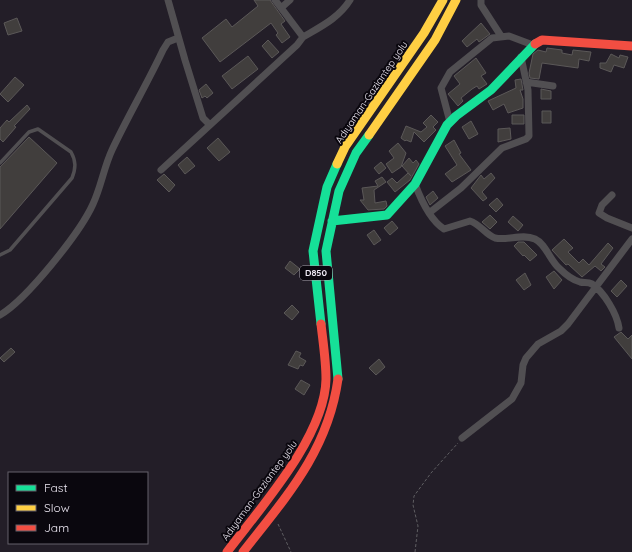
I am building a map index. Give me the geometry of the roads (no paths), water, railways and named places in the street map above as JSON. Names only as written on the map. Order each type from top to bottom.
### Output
[{"type":"main road","name":"Adıyaman-Gaziantep yolu","points":[[228,552],[298,456],[309,439],[321,410],[326,379],[313,251],[327,186],[345,147],[424,34],[443,0]]},
{"type":"main road","name":"D850","points":[[243,552],[269,518],[320,445],[333,414],[337,398],[338,379],[336,340],[326,251],[338,191],[356,153],[434,40],[456,0]]},
{"type":"main road","points":[[332,221],[387,215],[415,184],[425,169],[436,143],[450,122],[491,90],[533,45],[542,40],[632,46]]},
{"type":"street","points":[[168,0],[178,38],[203,118],[209,124]]},
{"type":"street","points":[[275,0],[303,37]]},
{"type":"street","points":[[281,8],[290,0]]},
{"type":"street","points":[[161,170],[209,124],[297,45],[303,37],[335,17],[345,9],[350,0]]},
{"type":"street","points":[[481,0],[481,5],[502,36]]},
{"type":"street","points":[[450,122],[442,94],[443,83],[450,72],[492,38],[509,36],[533,45]]},
{"type":"street","points":[[0,315],[7,312],[33,286],[80,228],[103,181],[110,155],[163,50],[168,42],[178,38]]},
{"type":"street","points":[[430,213],[461,188],[502,148],[526,139],[529,136],[529,103],[521,57]]},
{"type":"street","points":[[526,82],[553,86]]},
{"type":"street","points":[[415,184],[430,213],[437,223],[444,229],[470,221],[494,237],[502,239],[528,237],[536,239],[542,245],[552,262],[560,270],[576,280],[593,285],[596,288],[604,297],[618,322],[619,328]]},
{"type":"street","points":[[612,196],[602,205],[600,213],[609,223],[632,228]]},
{"type":"street","points":[[462,438],[512,399],[521,383],[523,365],[526,358],[538,344],[568,324],[632,239]]},
{"type":"lane","points":[[0,163],[29,132],[38,129],[71,152],[74,157],[75,167],[72,178],[10,250],[0,256]]}]
